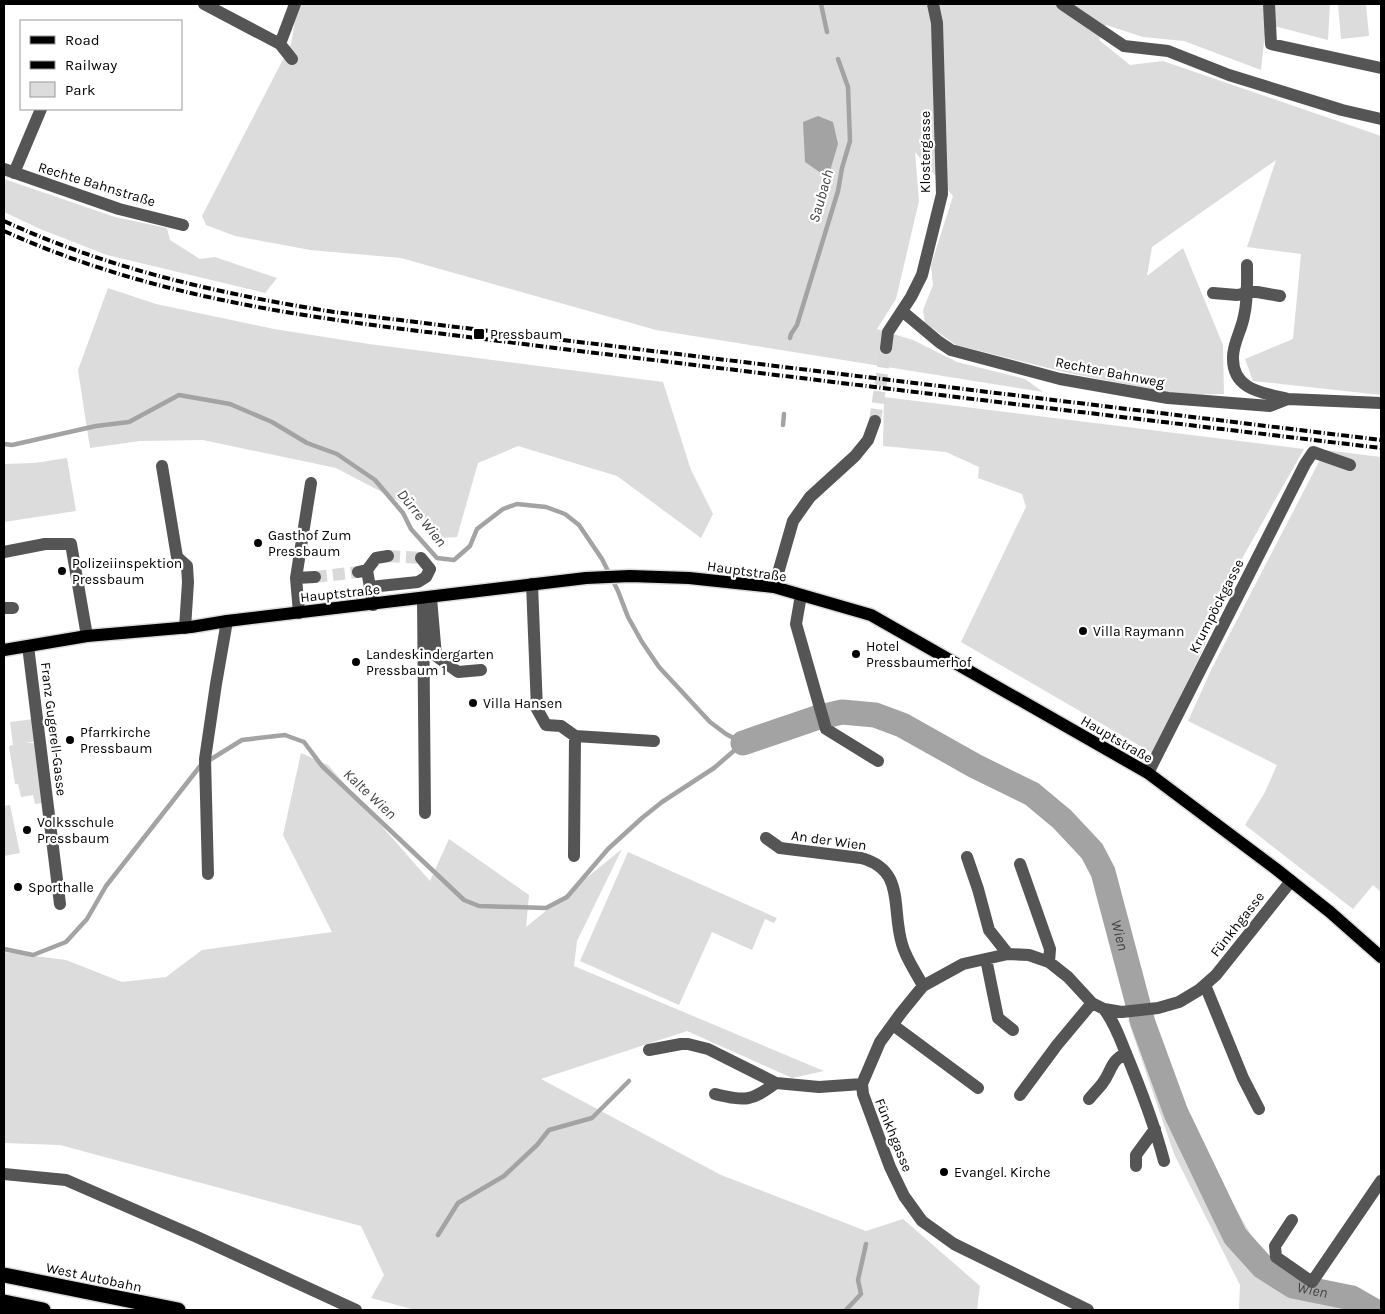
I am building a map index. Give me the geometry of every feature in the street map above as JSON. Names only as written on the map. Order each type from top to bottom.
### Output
[{"type":"highway","name":"West Autobahn","points":[[4,1275],[178,1310]]},
{"type":"highway","points":[[4,1302],[43,1310]]},
{"type":"main road","name":"Hauptstraße","points":[[4,650],[87,636],[185,628],[227,621],[586,578],[630,576],[689,578],[774,587],[871,615],[1148,773],[1291,881],[1381,957]]},
{"type":"street","points":[[204,4],[280,44],[292,59]]},
{"type":"street","points":[[280,44],[295,4]]},
{"type":"street","name":"Klostergasse","points":[[886,348],[888,332],[922,276],[942,194],[937,23],[933,4]]},
{"type":"street","points":[[1062,4],[1124,46],[1168,51],[1229,75],[1342,110],[1381,119]]},
{"type":"street","points":[[1269,4],[1271,44],[1381,68]]},
{"type":"street","points":[[9,171],[40,110]]},
{"type":"street","name":"Rechte Bahnstraße","points":[[9,171],[119,209],[183,224]]},
{"type":"street","points":[[1247,265],[1245,314],[1233,356],[1235,371],[1243,384],[1255,391],[1288,398]]},
{"type":"street","points":[[1213,293],[1237,295],[1246,291],[1280,296]]},
{"type":"street","name":"Rechter Bahnweg","points":[[902,311],[951,350],[1060,379],[1168,398],[1270,406],[1288,398],[1381,403]]},
{"type":"street","points":[[774,587],[793,521],[810,497],[855,456],[868,440],[875,421]]},
{"type":"street","name":"Krumpöckgasse","points":[[1148,773],[1305,464],[1313,452],[1350,465]]},
{"type":"street","points":[[162,466],[177,557],[187,566],[188,582],[185,628]]},
{"type":"street","points":[[300,613],[296,578],[311,484]]},
{"type":"street","points":[[4,552],[45,544],[71,544],[87,636]]},
{"type":"street","points":[[373,605],[370,587],[363,571],[376,558],[388,556]]},
{"type":"street","points":[[370,587],[418,582],[426,578],[430,569],[421,558]]},
{"type":"street","points":[[296,578],[315,577]]},
{"type":"street","points":[[532,584],[537,709],[546,725],[561,726],[575,736],[654,741]]},
{"type":"street","points":[[801,595],[796,624],[826,729],[878,761]]},
{"type":"street","points":[[427,598],[436,656],[458,672],[482,670]]},
{"type":"street","points":[[425,813],[427,598]]},
{"type":"street","points":[[208,874],[206,759],[227,621]]},
{"type":"street","name":"Franz Gugerell-Gasse","points":[[28,646],[60,904]]},
{"type":"street","points":[[574,856],[575,736]]},
{"type":"street","name":"An der Wien","points":[[766,838],[780,848],[861,858],[873,861],[884,868],[892,882],[902,944],[923,986]]},
{"type":"street","points":[[968,857],[989,930],[1008,954]]},
{"type":"street","points":[[1020,864],[1050,949],[1049,962]]},
{"type":"street","name":"Fünkhgasse","points":[[1088,1310],[954,1244],[922,1221],[904,1196],[890,1167],[865,1103],[862,1084],[880,1042],[923,986],[963,964],[1008,954],[1029,955],[1049,962],[1068,977],[1092,1003],[1104,1009],[1122,1012],[1158,1008],[1179,1002],[1205,985],[1216,975],[1291,881]]},
{"type":"street","points":[[986,959],[998,1018],[1013,1030]]},
{"type":"street","points":[[1205,985],[1243,1078],[1259,1109]]},
{"type":"street","points":[[1020,1095],[1057,1045],[1092,1003]]},
{"type":"street","points":[[1104,1009],[1113,1022],[1126,1053],[1155,1129],[1164,1161]]},
{"type":"street","points":[[893,1025],[978,1088]]},
{"type":"street","points":[[649,1050],[688,1044],[708,1050],[776,1083],[819,1086],[862,1084]]},
{"type":"street","points":[[1089,1099],[1103,1082],[1113,1062],[1126,1053]]},
{"type":"street","points":[[715,1094],[742,1100],[756,1096],[776,1083]]},
{"type":"street","points":[[1136,1166],[1136,1155],[1155,1129]]},
{"type":"street","points":[[4,1174],[66,1180],[356,1310]]},
{"type":"street","points":[[1292,1220],[1275,1246],[1276,1256],[1312,1282],[1381,1181]]},
{"type":"green space","points":[[298,4],[1330,4],[1328,40],[1266,24],[1261,70],[1184,41],[1143,37],[1106,25],[1099,40],[1130,65],[1163,61],[1381,136],[1381,395],[1253,381],[1245,359],[1293,339],[1301,254],[1247,247],[1276,160],[1152,247],[1147,276],[1183,248],[1223,345],[1224,394],[1181,395],[1064,372],[956,345],[925,323],[923,310],[933,285],[931,265],[953,196],[915,152],[919,201],[896,299],[877,329],[913,340],[957,362],[1025,379],[1043,392],[656,330],[401,258],[310,250],[235,236],[206,225],[202,216],[291,44]]},
{"type":"green space","points":[[1338,4],[1366,4],[1369,36],[1341,39]]},
{"type":"green space","points":[[4,179],[115,217],[167,228],[170,240],[200,259],[215,257],[277,278],[265,293],[107,255],[40,229],[4,212]]},
{"type":"green space","points":[[108,288],[156,304],[274,329],[369,344],[663,382],[691,470],[713,514],[701,538],[617,476],[518,446],[478,463],[457,537],[440,538],[416,510],[336,468],[203,440],[140,441],[90,448],[78,370]]},
{"type":"green space","points":[[884,397],[1304,449],[1244,555],[1199,658],[1152,753],[961,642],[1026,507],[1022,494],[978,478],[979,467],[946,452],[883,446]]},
{"type":"green space","points":[[1325,450],[1381,457],[1381,892],[1373,885],[1353,909],[1245,825],[1265,792],[1277,765],[1188,721],[1212,668]]},
{"type":"green space","points":[[67,458],[76,511],[4,522],[4,464],[34,463]]},
{"type":"green space","points":[[33,719],[37,741],[26,743],[36,743],[44,803],[35,804],[33,795],[21,797],[18,784],[15,784],[9,746],[13,745],[10,722]]},
{"type":"green space","points":[[301,753],[328,765],[430,881],[449,839],[529,895],[526,927],[622,849],[577,941],[574,966],[824,1071],[792,1078],[687,1031],[541,1079],[721,1175],[866,1231],[903,1219],[980,1286],[977,1310],[415,1310],[371,1298],[384,1275],[361,1226],[60,1145],[4,1143],[4,952],[66,960],[122,982],[166,977],[202,950],[332,932],[283,835]]},
{"type":"green space","points":[[10,805],[20,853],[4,856],[4,806]]},
{"type":"green space","points":[[628,852],[777,918],[774,923],[765,919],[752,950],[712,932],[679,1005],[580,961]]},
{"type":"green space","points":[[1149,1015],[1201,1149],[1261,1252],[1319,1293],[1331,1282],[1381,1305],[1381,1310],[1239,1310],[1240,1285],[1174,1154],[1128,1020]]},
{"type":"shaded area","points":[[818,116],[833,122],[838,144],[830,171],[821,173],[805,162],[803,122]]},
{"type":"waterway","name":"Saubach","points":[[821,4],[827,32]]},
{"type":"waterway","name":"Saubach","points":[[790,338],[797,325],[838,191],[850,141],[848,87],[838,59]]},
{"type":"waterway","name":"Dürre Wien","points":[[4,444],[12,445],[96,426],[129,422],[179,395],[230,404],[272,422],[307,443],[337,454],[375,480],[403,513],[411,529],[437,558],[454,560],[470,546],[477,529],[503,509],[517,504],[546,507],[565,514],[579,525],[602,559],[618,591],[628,617],[659,667],[710,722],[726,734],[743,743],[714,768],[662,802],[642,818],[608,849],[567,897],[546,908],[479,906],[464,900],[322,766],[304,742],[285,735],[242,740],[208,761]]},
{"type":"waterway","name":"Saubach","points":[[783,425],[784,414]]},
{"type":"waterway","name":"Wien","points":[[743,743],[816,718],[842,712],[875,715],[902,725],[975,766],[1032,794],[1062,819],[1092,851],[1103,872],[1143,1023],[1176,1113],[1235,1236],[1263,1267],[1293,1286],[1352,1298],[1373,1310]]},
{"type":"waterway","name":"Kalte Wien","points":[[4,949],[33,955],[66,942],[87,919],[106,886],[201,765]]},
{"type":"waterway","points":[[438,1235],[458,1203],[504,1176],[537,1145],[549,1130],[592,1118],[629,1081]]},
{"type":"waterway","points":[[846,1310],[861,1294],[858,1280],[866,1244]]},
{"type":"tunnel","points":[[875,421],[886,348]]},
{"type":"tunnel","points":[[388,556],[421,558]]},
{"type":"tunnel","points":[[315,577],[358,572]]},
{"type":"railway","points":[[4,221],[84,253],[166,278],[249,297],[334,312],[1381,440]]},
{"type":"railway","points":[[4,231],[54,252],[156,284],[207,297],[312,316],[570,350],[1381,448]]},
{"type":"place","name":"Pressbaum","points":[[479,334]]},
{"type":"place","name":"Gasthof Zum Pressbaum","points":[[258,543]]},
{"type":"place","name":"Polizeiinspektion Pressbaum","points":[[62,571]]},
{"type":"place","name":"Villa Raymann","points":[[1083,631]]},
{"type":"place","name":"Hotel Pressbaumerhof","points":[[856,654]]},
{"type":"place","name":"Landeskindergarten Pressbaum 1","points":[[356,662]]},
{"type":"place","name":"Villa Hansen","points":[[473,703]]},
{"type":"place","name":"Pfarrkirche Pressbaum","points":[[70,740]]},
{"type":"place","name":"Volksschule Pressbaum","points":[[27,830]]},
{"type":"place","name":"Sporthalle","points":[[18,887]]},
{"type":"place","name":"Evangel. Kirche","points":[[944,1172]]}]
